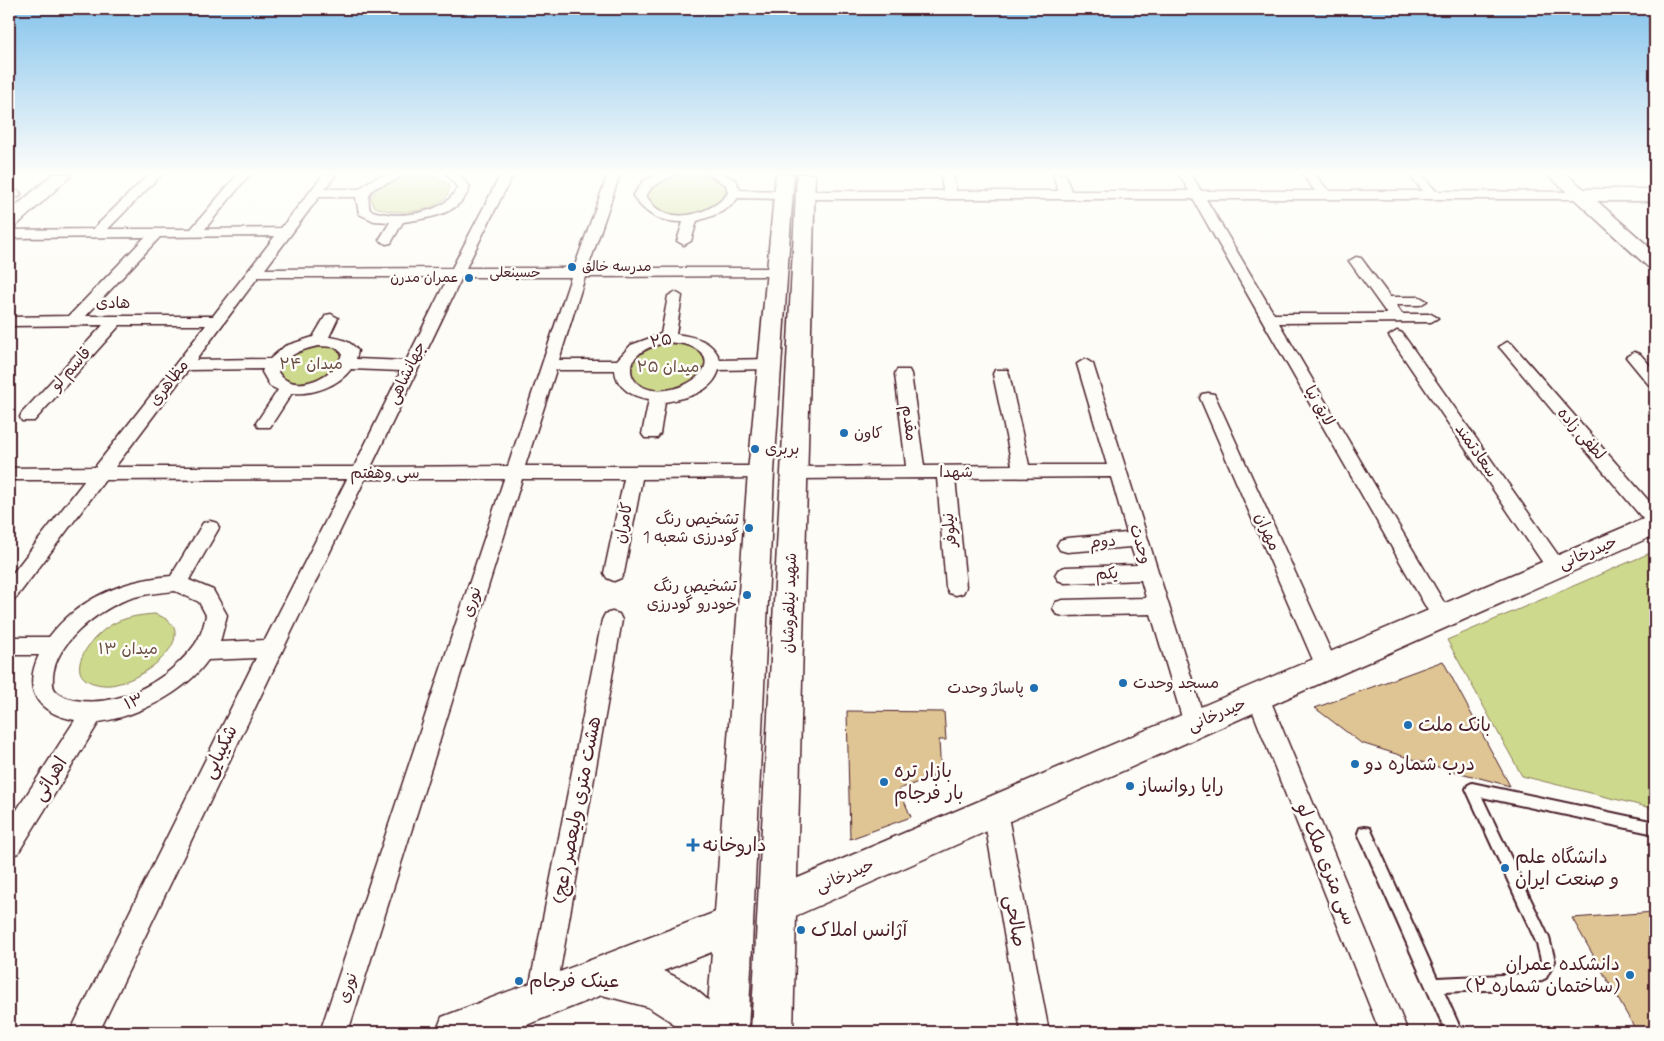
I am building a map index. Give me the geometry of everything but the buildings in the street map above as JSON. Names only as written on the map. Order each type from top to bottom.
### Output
[{"type":"main road","points":[[727,1032],[761,472],[777,272],[787,223]]},
{"type":"main road","name":"شهید نیلفروشان","points":[[772,1032],[795,473],[795,223]]},
{"type":"main road","points":[[1610,223],[1655,263]]},
{"type":"main road","points":[[761,472],[795,473]]},
{"type":"main road","name":"حیدرخانی","points":[[734,924],[1655,524]]},
{"type":"main road","points":[[457,1032],[734,924]]},
{"type":"main road","points":[[601,975],[657,989],[684,1007],[709,1032]]},
{"type":"street","points":[[97,233],[107,223]]},
{"type":"street","points":[[194,233],[203,223]]},
{"type":"street","name":"مظاهری","points":[[9,592],[292,223]]},
{"type":"street","points":[[386,240],[396,223]]},
{"type":"street","points":[[455,273],[482,223]]},
{"type":"street","name":"نوری","points":[[334,1032],[513,473],[597,223]]},
{"type":"street","points":[[684,241],[690,223]]},
{"type":"street","name":"لایق نیا","points":[[1213,223],[1442,617]]},
{"type":"street","points":[[9,234],[285,232]]},
{"type":"street","points":[[73,321],[156,233]]},
{"type":"street","name":"سعادتمند","points":[[1356,261],[1386,301],[1398,327],[1556,567]]},
{"type":"street","name":"حسینعلی","points":[[254,274],[777,272]]},
{"type":"street","name":"جهانشاهی","points":[[359,473],[455,273]]},
{"type":"street","points":[[668,337],[675,296]]},
{"type":"street","points":[[1386,301],[1420,301]]},
{"type":"street","points":[[319,341],[331,318]]},
{"type":"street","points":[[1268,319],[1398,327],[1431,318]]},
{"type":"street","name":"هادی","points":[[9,321],[218,320]]},
{"type":"street","name":"قاسم لو","points":[[28,417],[115,321]]},
{"type":"street","name":"۲۵","points":[[622,365],[627,356],[637,347],[668,337],[690,340],[701,344],[709,350],[714,358],[714,365]]},
{"type":"street","points":[[319,341],[339,343],[346,346],[351,358],[342,372],[310,387],[287,388],[271,379],[270,372],[273,364],[287,352],[319,341]]},
{"type":"street","name":"لطفی زاده","points":[[1507,348],[1655,520]]},
{"type":"street","points":[[1634,357],[1655,380]]},
{"type":"street","points":[[183,365],[273,364]]},
{"type":"street","points":[[348,364],[410,366]]},
{"type":"street","points":[[549,365],[622,365],[621,374],[629,386],[644,394],[674,396],[702,384],[710,376],[714,365],[770,364]]},
{"type":"street","name":"وحدت","points":[[1084,364],[1195,724]]},
{"type":"street","name":"مقدم","points":[[903,374],[916,472]]},
{"type":"street","points":[[1001,374],[1022,472]]},
{"type":"street","points":[[264,423],[287,388]]},
{"type":"street","points":[[651,434],[658,396]]},
{"type":"street","name":"مهران","points":[[1208,398],[1326,667]]},
{"type":"street","name":"شهدا","points":[[795,473],[1117,471]]},
{"type":"street","name":"سی وهفتم","points":[[9,474],[761,472]]},
{"type":"street","name":"نیلوفر","points":[[945,472],[956,587]]},
{"type":"street","name":"شکیبایی","points":[[84,1032],[270,649],[359,473]]},
{"type":"street","name":"کامران","points":[[614,573],[634,473]]},
{"type":"street","points":[[177,583],[210,528]]},
{"type":"street","name":"دوم","points":[[1067,545],[1138,539]]},
{"type":"street","name":"یکم","points":[[1065,575],[1148,572]]},
{"type":"street","name":"۱۳","points":[[177,583],[196,588],[203,593],[209,598],[216,613],[214,631],[204,651],[188,669],[168,686],[143,700],[117,709],[92,713],[68,710],[51,701],[42,686],[43,667],[52,646],[70,625],[102,602],[123,592],[151,584],[177,583]]},
{"type":"street","points":[[1063,608],[1159,606]]},
{"type":"street","name":"هشت متری ولیعصر (عج)","points":[[541,999],[612,620]]},
{"type":"street","points":[[9,646],[52,646]]},
{"type":"street","points":[[204,651],[270,649]]},
{"type":"street","name":"سی متری ملک لو","points":[[1258,697],[1394,1032]]},
{"type":"street","name":"اهرائی","points":[[9,844],[92,713]]},
{"type":"street","name":"صالحی","points":[[995,810],[1035,1032]]},
{"type":"lane","points":[[1434,985],[1526,980],[1541,973],[1548,961],[1544,943],[1472,789],[1655,828]]},
{"type":"lane","points":[[1365,833],[1454,1032]]},
{"type":"green space","name":"میدان ۲۴","points":[[333,343],[349,357],[319,383],[284,385],[274,368],[297,348]]},
{"type":"green space","name":"میدان ۲۵","points":[[665,344],[675,344],[696,349],[703,357],[705,363],[702,373],[691,383],[662,391],[648,389],[638,384],[633,376],[632,367],[637,358],[648,350]]},
{"type":"green space","points":[[1655,551],[1655,809],[1522,776],[1447,640]]},
{"type":"green space","name":"میدان ۱۳","points":[[155,614],[170,622],[175,633],[172,645],[162,658],[149,669],[117,684],[103,685],[89,682],[82,675],[80,667],[82,658],[87,648],[102,631],[116,622],[127,618]]},
{"type":"place","name":"مدرسه خالق","points":[[572,267]]},
{"type":"place","name":"عمران مدرن","points":[[469,278]]},
{"type":"place","name":"کاون","points":[[844,433]]},
{"type":"place","name":"بربری","points":[[755,449]]},
{"type":"place","name":"تشخیص رنگ گودرزی شعبه 1","points":[[749,528]]},
{"type":"place","name":"تشخیص رنگ خودرو گودرزی","points":[[747,595]]},
{"type":"place","name":"مسجد وحدت","points":[[1123,683]]},
{"type":"place","name":"پاساژ وحدت","points":[[1034,688]]},
{"type":"place","name":"بانک ملت","points":[[1408,725]]},
{"type":"place","name":"درب شماره دو","points":[[1355,764]]},
{"type":"place","name":"بازار تره بار فرجام","points":[[884,782]]},
{"type":"place","name":"رایا روانساز","points":[[1130,786]]},
{"type":"place","name":"داروخانه","points":[[693,845]]},
{"type":"place","name":"دانشگاه علم و صنعت ایران","points":[[1505,868]]},
{"type":"place","name":"آژانس املاک","points":[[801,930]]},
{"type":"place","name":"دانشکده عمران (ساختمان شماره ۲)","points":[[1630,975]]},
{"type":"place","name":"عینک فرجام","points":[[519,981]]}]
